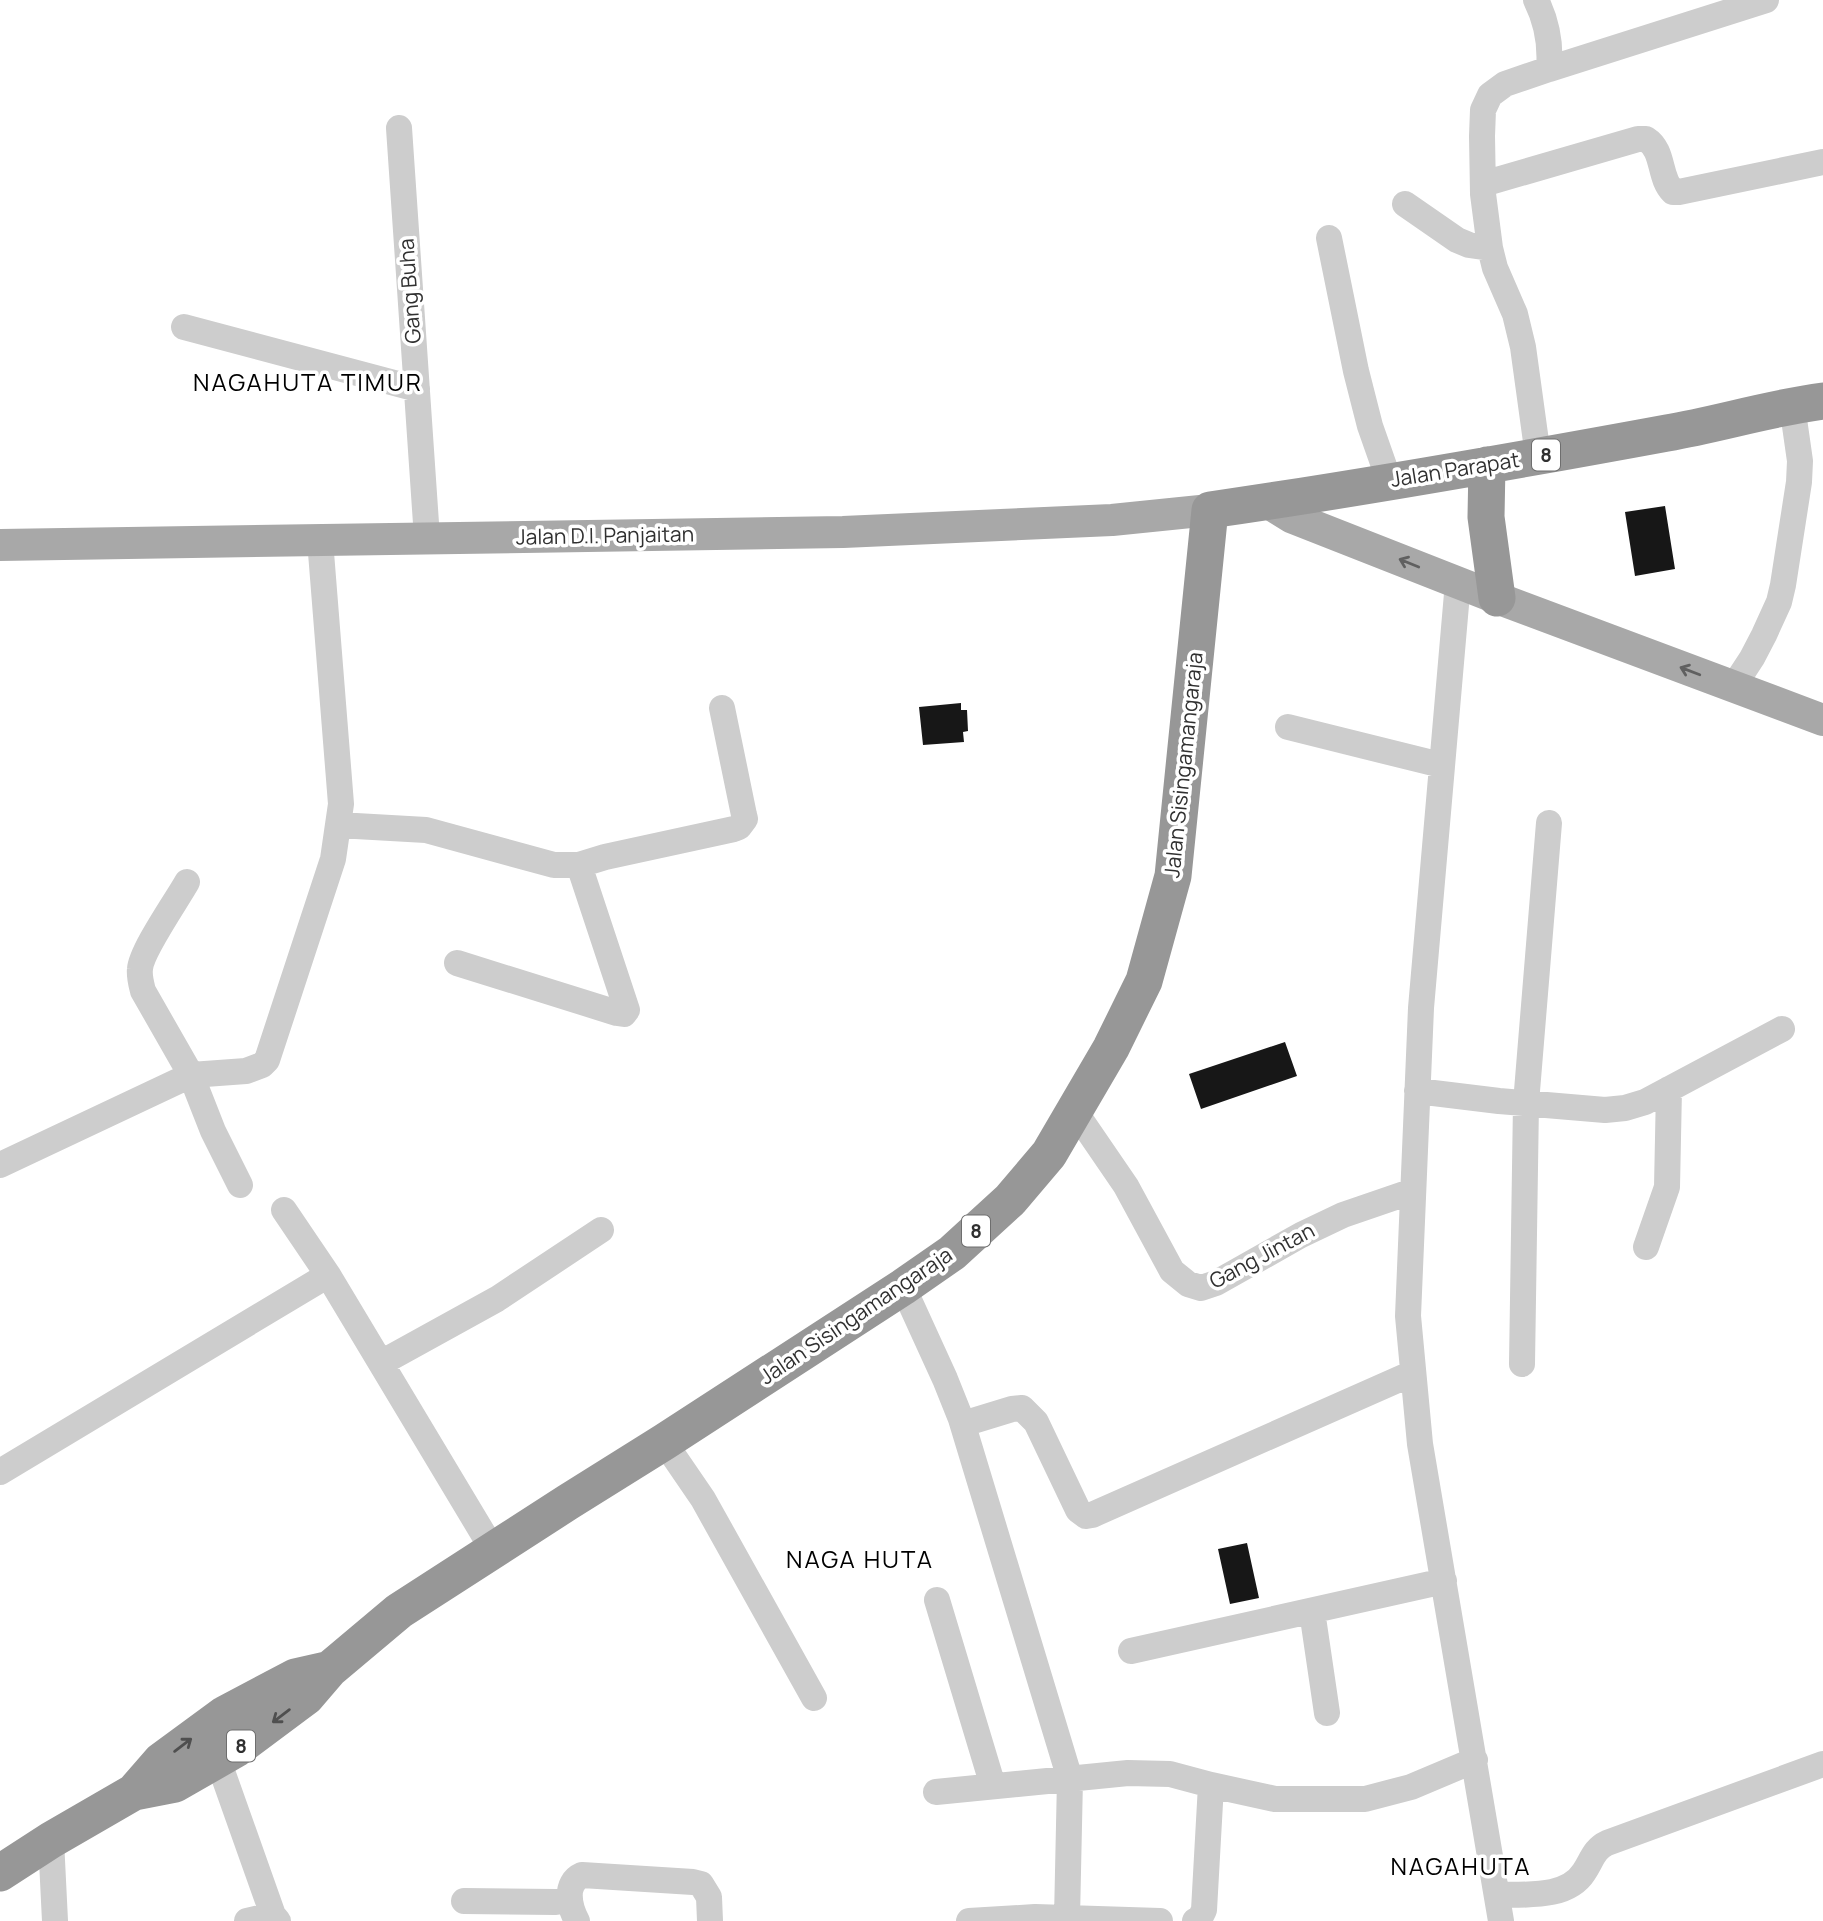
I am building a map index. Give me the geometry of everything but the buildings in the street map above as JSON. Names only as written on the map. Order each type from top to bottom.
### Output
[{"type":"highway","name":"Jalan Parapat","points":[[1210,510],[1488,465],[1672,432],[1808,403]]},
{"type":"highway","points":[[1488,465],[1486,517],[1497,598]]},
{"type":"highway","name":"Jalan Sisingamangaraja","points":[[134,1792],[175,1784],[236,1749],[306,1696],[330,1669],[399,1611],[664,1442],[952,1253],[1010,1200],[1049,1154],[1111,1048],[1144,981],[1174,876],[1210,510]]},
{"type":"highway","name":"Jalan Sisingamangaraja","points":[[0,1874],[51,1840],[134,1792],[161,1761],[225,1714],[295,1677],[330,1669]]},
{"type":"main road","points":[[1267,502],[1291,516],[1497,598],[1823,720]]},
{"type":"main road","name":"Jalan D.I. Panjaitan","points":[[0,545],[842,532],[1112,520],[1210,510]]},
{"type":"street","points":[[1536,0],[1547,31],[1549,69]]},
{"type":"street","points":[[1538,456],[1523,347],[1515,314],[1495,268],[1490,248],[1483,184],[1483,110],[1490,94],[1505,84],[1549,69],[1766,0]]},
{"type":"street","name":"Gang Buha","points":[[399,128],[427,538]]},
{"type":"street","points":[[1483,184],[1638,139],[1646,139],[1655,147],[1665,181],[1673,192],[1823,162]]},
{"type":"street","points":[[1405,204],[1457,240],[1490,248]]},
{"type":"street","points":[[1329,238],[1356,371],[1370,426],[1389,481]]},
{"type":"street","points":[[184,327],[417,389]]},
{"type":"street","points":[[1733,687],[1752,658],[1779,602],[1799,482],[1808,403]]},
{"type":"street","points":[[0,1165],[191,1075],[246,1071],[262,1065],[267,1060],[333,859],[341,804],[320,540]]},
{"type":"street","points":[[1458,582],[1421,1008],[1408,1316],[1420,1444],[1501,1921]]},
{"type":"street","points":[[338,825],[425,830],[554,865],[579,865],[734,829],[745,820],[722,708]]},
{"type":"street","points":[[1287,727],[1441,765]]},
{"type":"street","points":[[1522,1364],[1526,1103],[1549,823]]},
{"type":"street","points":[[457,962],[624,1014],[626,1005],[579,865]]},
{"type":"street","points":[[187,882],[145,953],[139,967],[140,979],[191,1075],[213,1131],[240,1185]]},
{"type":"street","points":[[1417,1091],[1605,1110],[1625,1108],[1645,1102],[1782,1030]]},
{"type":"street","points":[[1646,1247],[1667,1187],[1669,1089]]},
{"type":"street","name":"Gang Jintan","points":[[1074,1110],[1126,1186],[1172,1271],[1188,1284],[1201,1288],[1216,1283],[1332,1220],[1413,1191]]},
{"type":"street","points":[[284,1210],[328,1275],[493,1550]]},
{"type":"street","points":[[380,1363],[497,1299],[601,1230]]},
{"type":"street","points":[[0,1472],[328,1275]]},
{"type":"street","points":[[903,1287],[963,1424],[1070,1779],[1067,1918]]},
{"type":"street","points":[[963,1424],[1022,1408],[1035,1422],[1078,1510],[1086,1516],[1413,1373]]},
{"type":"street","points":[[664,1442],[704,1499],[814,1698]]},
{"type":"street","points":[[1131,1651],[1444,1581]]},
{"type":"street","points":[[937,1600],[993,1786]]},
{"type":"street","points":[[1312,1611],[1327,1713]]},
{"type":"street","points":[[218,1760],[276,1918],[247,1921]]},
{"type":"street","points":[[936,1792],[1128,1773],[1170,1774],[1275,1799],[1365,1799],[1411,1787],[1475,1760]]},
{"type":"street","points":[[1497,1895],[1548,1893],[1566,1887],[1577,1881],[1594,1853],[1607,1843],[1823,1764]]},
{"type":"street","points":[[1195,1921],[1204,1910],[1211,1785]]},
{"type":"street","points":[[51,1840],[55,1921]]},
{"type":"street","points":[[464,1902],[556,1902],[573,1910],[572,1882],[582,1875],[693,1882],[701,1884],[709,1897],[710,1921]]},
{"type":"street","points":[[969,1921],[1035,1917],[1160,1921]]},
{"type":"district","name":"NAGAHUTA TIMUR","points":[[308,383]]},
{"type":"district","name":"NAGA HUTA","points":[[860,1560]]},
{"type":"district","name":"NAGAHUTA","points":[[1461,1867]]}]
